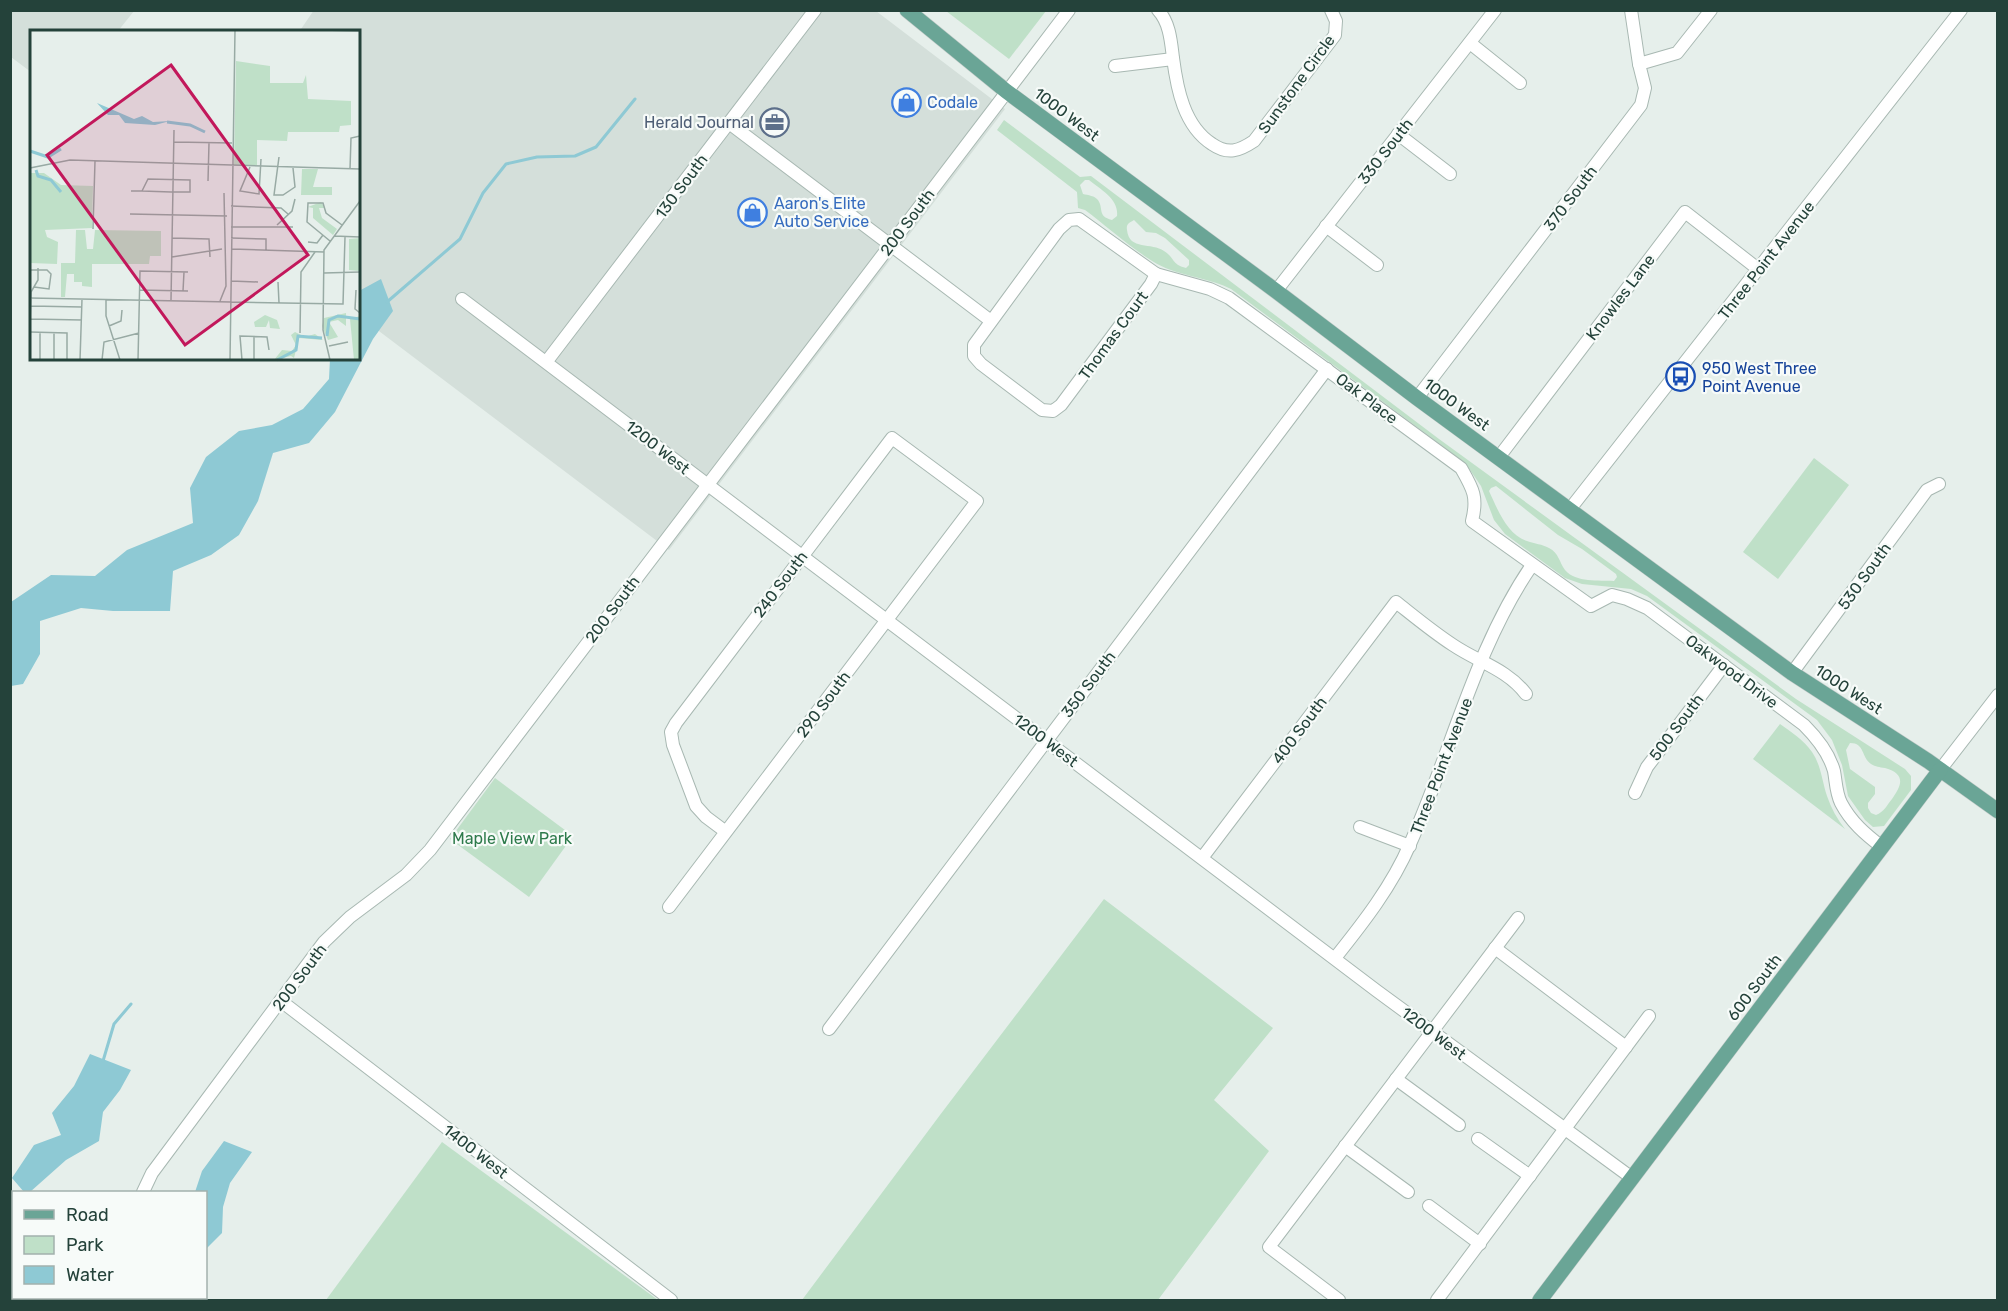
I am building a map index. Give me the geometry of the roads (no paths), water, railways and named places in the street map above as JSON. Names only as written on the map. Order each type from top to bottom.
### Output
[{"type":"main road","name":"1000 West","points":[[907,10],[1006,91],[1417,398],[1792,673],[1998,811]]},
{"type":"main road","name":"600 South","points":[[1540,1300],[1940,770]]},
{"type":"street","name":"130 South","points":[[547,361],[815,10]]},
{"type":"street","name":"200 South","points":[[143,1191],[152,1173],[324,942],[350,917],[406,875],[430,850],[1069,10]]},
{"type":"street","name":"Sunstone Circle","points":[[1158,10],[1170,34],[1178,89],[1185,110],[1196,129],[1209,142],[1223,151],[1240,151],[1254,141],[1335,35],[1336,21],[1331,10]]},
{"type":"street","name":"330 South","points":[[1276,291],[1495,10]]},
{"type":"street","name":"370 South","points":[[1417,398],[1641,105],[1645,88],[1631,10]]},
{"type":"street","points":[[1639,64],[1677,53],[1711,10]]},
{"type":"street","name":"Three Point Avenue","points":[[1570,509],[1960,10]]},
{"type":"street","points":[[1470,43],[1520,83]]},
{"type":"street","points":[[1115,66],[1173,59]]},
{"type":"street","points":[[729,123],[991,321]]},
{"type":"street","points":[[1398,134],[1450,174]]},
{"type":"street","name":"Knowles Lane","points":[[1499,457],[1685,212],[1758,269]]},
{"type":"street","name":"Thomas Court","points":[[1079,219],[1156,274],[1062,405],[1053,411],[1042,410],[981,364],[974,356],[974,345],[991,321],[1059,229],[1069,220],[1079,219]]},
{"type":"street","points":[[1326,226],[1377,265]]},
{"type":"street","name":"Oak Place","points":[[1156,274],[1210,289],[1229,298],[1461,468],[1473,490],[1477,504],[1472,521],[1532,565]]},
{"type":"street","name":"1200 West","points":[[462,298],[1046,741],[1564,1130],[1632,1178]]},
{"type":"street","name":"350 South","points":[[829,1029],[1327,369]]},
{"type":"street","name":"240 South","points":[[726,832],[696,806],[673,745],[671,732],[801,556],[892,438],[977,501]]},
{"type":"street","name":"530 South","points":[[1792,673],[1927,490],[1939,484]]},
{"type":"street","name":"290 South","points":[[669,907],[977,501]]},
{"type":"street","name":"Three Point Avenue","points":[[1335,958],[1380,898],[1410,846],[1500,617],[1532,565]]},
{"type":"street","name":"Oakwood Drive","points":[[1532,565],[1591,606],[1612,595],[1628,599],[1647,608],[1804,725],[1816,737],[1826,753],[1833,771],[1836,789],[1850,818],[1882,847]]},
{"type":"street","name":"400 South","points":[[1202,858],[1396,602],[1454,646],[1482,661]]},
{"type":"street","points":[[1482,661],[1516,681],[1526,694]]},
{"type":"street","name":"500 South","points":[[1635,793],[1647,766],[1724,665]]},
{"type":"street","name":"600 South","points":[[1940,770],[1998,695]]},
{"type":"street","points":[[1360,827],[1410,846]]},
{"type":"street","points":[[1339,1300],[1269,1247],[1518,918]]},
{"type":"street","points":[[1495,948],[1626,1047]]},
{"type":"street","name":"1400 West","points":[[281,1001],[670,1300]]},
{"type":"street","points":[[1437,1300],[1649,1016]]},
{"type":"street","points":[[1396,1079],[1459,1125]]},
{"type":"street","points":[[1478,1139],[1530,1176]]},
{"type":"street","points":[[1345,1146],[1408,1192]]},
{"type":"street","points":[[1429,1206],[1480,1244]]},
{"type":"water","points":[[381,279],[393,311],[373,339],[335,412],[309,443],[273,453],[258,501],[239,535],[211,555],[173,571],[170,611],[113,611],[81,608],[40,621],[40,654],[23,684],[11,686],[11,602],[51,575],[95,576],[127,550],[193,523],[190,488],[206,457],[239,431],[272,425],[303,409],[329,379],[330,360],[360,360],[360,290]]},
{"type":"water","points":[[90,1054],[131,1070],[120,1090],[103,1112],[99,1141],[66,1160],[31,1191],[23,1191],[12,1178],[34,1145],[61,1135],[52,1113],[74,1086]]},
{"type":"water","points":[[224,1141],[252,1152],[230,1183],[223,1207],[222,1233],[207,1248],[207,1191],[195,1191],[202,1171]]},
{"type":"waterway","points":[[387,302],[460,239],[483,193],[506,164],[537,157],[575,156],[596,147],[635,99]]},
{"type":"waterway","points":[[103,1061],[114,1024],[131,1004]]},
{"type":"place","name":"Codale","points":[[906,102]]},
{"type":"place","name":"Herald Journal","points":[[775,122]]},
{"type":"place","name":"Aaron's Elite Auto Service","points":[[753,212]]},
{"type":"place","name":"950 West Three Point Avenue","points":[[1681,377]]},
{"type":"park label","name":"Maple View Park","points":[[512,838]]}]
